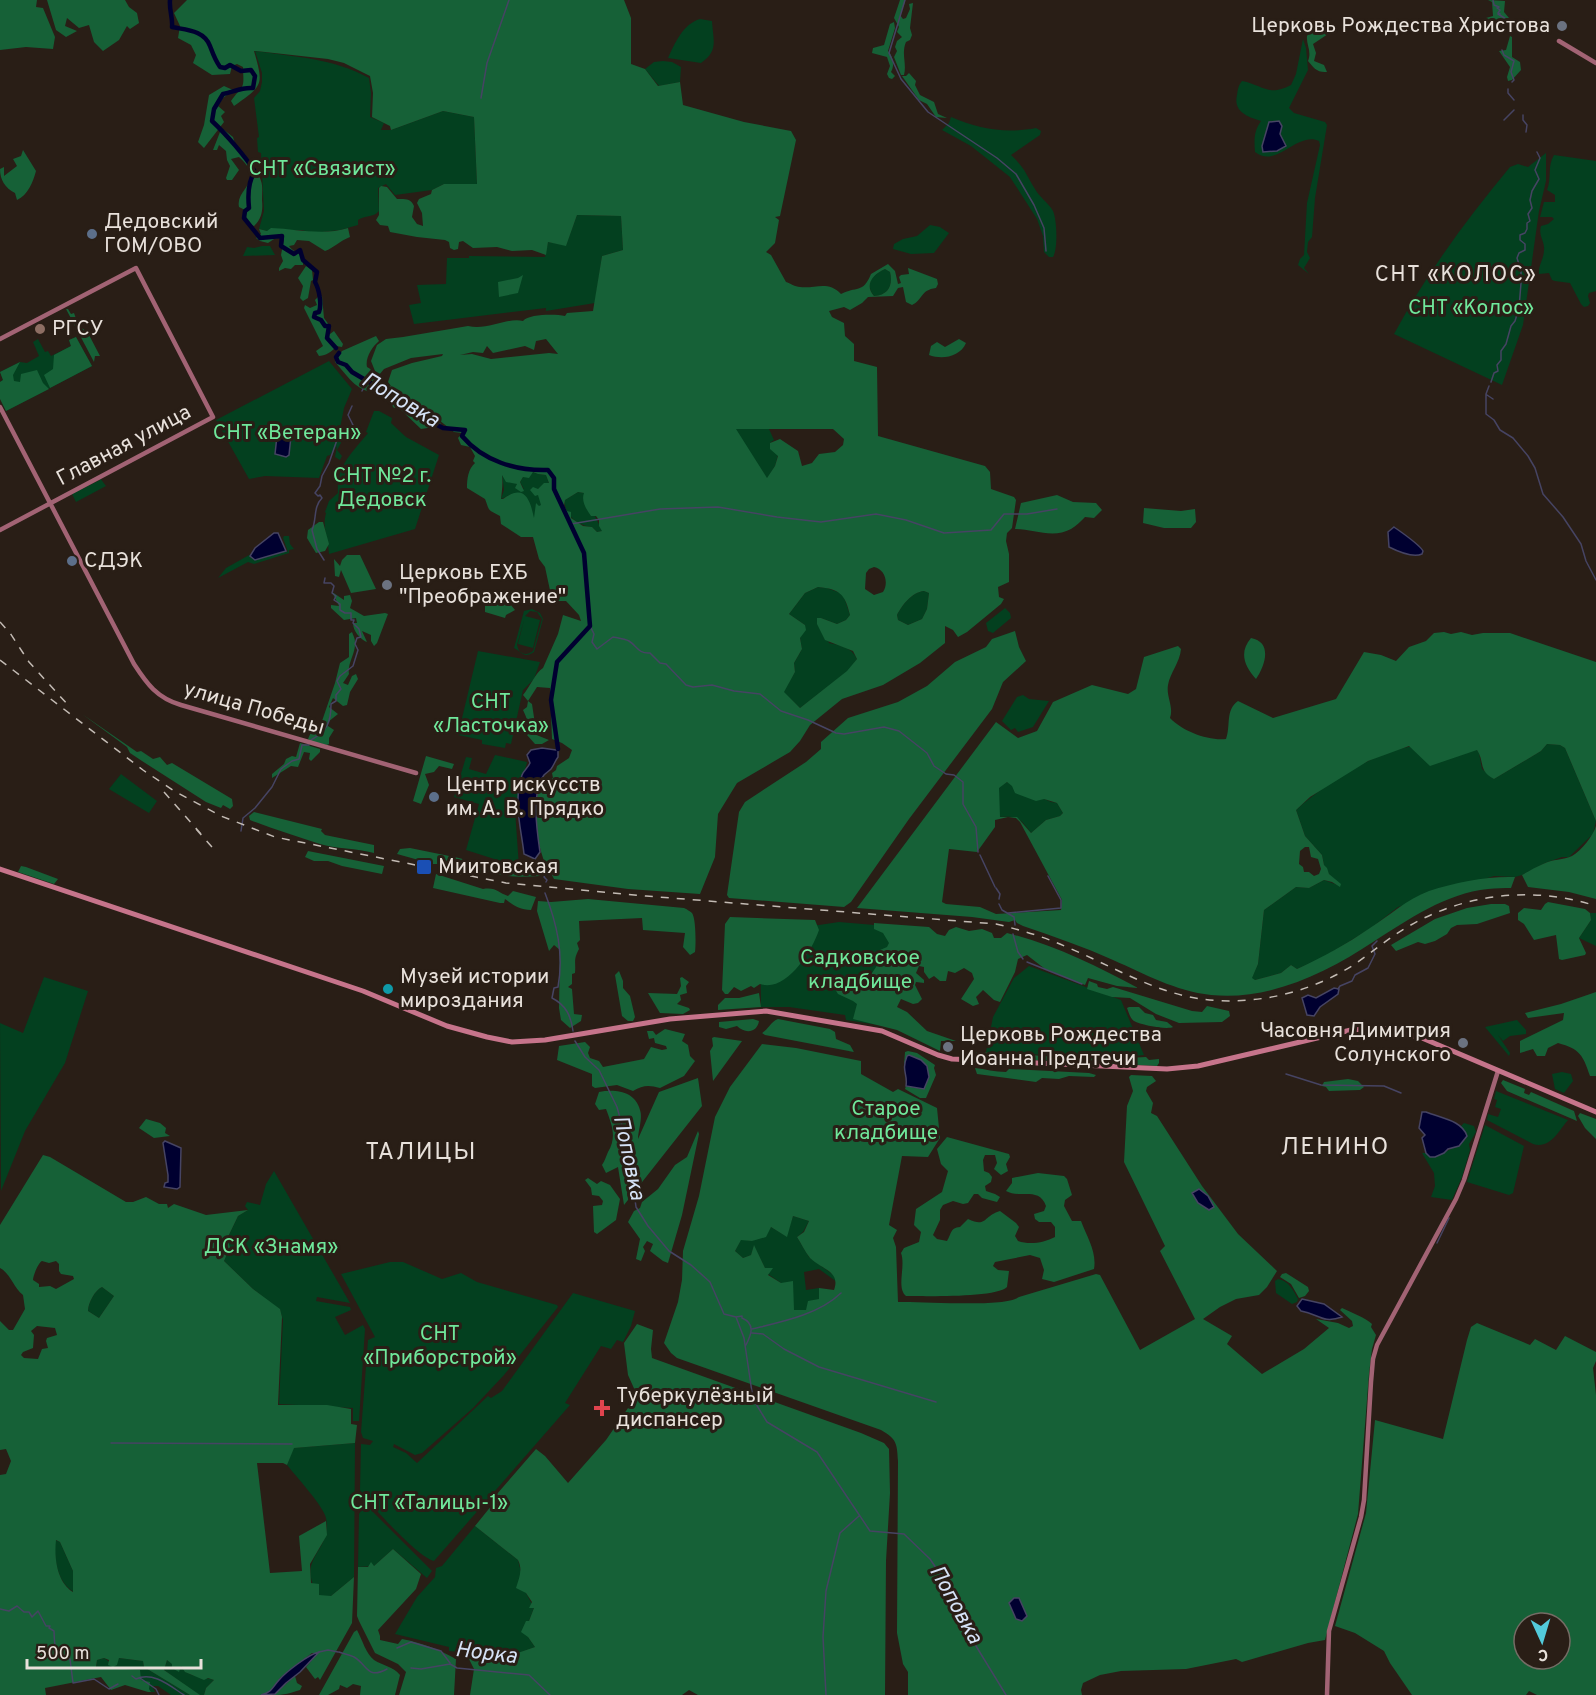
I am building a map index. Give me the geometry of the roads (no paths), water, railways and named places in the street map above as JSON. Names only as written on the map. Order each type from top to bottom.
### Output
[{"type":"main road","points":[[0,871],[372,994],[454,1029],[512,1042],[553,1039],[684,1018],[766,1011],[882,1031],[952,1059],[1167,1069],[1198,1066],[1351,1030],[1374,1028],[1389,1029],[1422,1038],[1596,1113]]},
{"type":"street","points":[[1559,41],[1596,63]]},
{"type":"street","name":"Главная улица","points":[[0,339],[136,268],[213,417],[0,530]]},
{"type":"street","name":"улица Победы","points":[[0,407],[134,664],[148,686],[157,694],[181,705],[416,773]]},
{"type":"street","points":[[1327,1695],[1329,1631],[1364,1500],[1373,1359],[1381,1336],[1456,1199],[1497,1072]]},
{"type":"waterway","name":"Поповка","points":[[170,0],[172,27],[204,37],[220,67],[225,68],[230,65],[241,71],[251,70],[255,76],[253,88],[223,94],[214,109],[212,121],[235,145],[255,172],[250,185],[249,208],[245,211],[244,218],[260,238],[282,236],[281,246],[294,254],[300,250],[303,260],[317,272],[315,282],[320,305],[319,312],[315,313],[314,317],[321,320],[325,326],[329,326],[327,338],[336,348]]},
{"type":"waterway","points":[[481,98],[487,63],[509,0]]},
{"type":"waterway","points":[[905,0],[889,53],[901,79],[928,112],[997,158],[1016,174],[1044,228],[1046,251]]},
{"type":"waterway","points":[[1493,0],[1494,5],[1499,7],[1497,8],[1500,14],[1498,14],[1506,19]]},
{"type":"waterway","points":[[1502,50],[1504,55],[1514,61],[1511,72],[1514,80],[1512,82]]},
{"type":"waterway","points":[[1508,89],[1508,93],[1514,100]]},
{"type":"waterway","points":[[1504,120],[1514,110]]},
{"type":"waterway","points":[[1523,115],[1523,120],[1527,125],[1526,132]]},
{"type":"waterway","points":[[1491,382],[1494,373],[1498,371],[1497,365],[1501,360],[1501,351],[1506,344],[1519,308],[1521,271],[1517,258],[1519,253],[1525,250],[1525,244],[1520,240],[1520,235],[1525,233],[1527,223],[1530,221],[1528,214],[1532,208],[1530,200],[1539,179],[1535,170],[1540,158],[1537,152]]},
{"type":"waterway","name":"Поповка","points":[[339,353],[336,357],[338,362],[384,391],[408,410],[443,428],[465,430],[462,436],[470,445],[490,458],[524,469],[548,470],[554,478],[554,489],[584,553],[590,626],[557,662],[551,700],[558,749]]},
{"type":"waterway","points":[[362,391],[367,381]]},
{"type":"waterway","points":[[1489,386],[1486,394],[1486,414],[1494,420],[1500,430],[1513,438],[1528,456],[1535,468],[1543,494],[1563,517],[1581,544],[1586,561],[1596,580]]},
{"type":"waterway","points":[[1487,395],[1493,399]]},
{"type":"waterway","points":[[324,560],[317,549],[312,530],[317,505],[322,498],[315,493],[320,486],[339,434],[353,425],[348,415],[352,406]]},
{"type":"waterway","points":[[571,524],[660,509],[718,507],[821,522],[876,514],[906,520],[944,533],[991,530],[1004,514],[1027,514],[1057,509]]},
{"type":"waterway","points":[[311,740],[327,726],[331,704],[336,701],[336,695],[341,689],[337,681],[353,666],[358,650],[355,644],[357,638],[361,637],[359,629],[353,623],[354,620],[351,620],[351,613],[340,610],[340,604],[334,600],[336,596],[332,593],[334,586],[331,583],[324,583],[325,578]]},
{"type":"waterway","points":[[590,626],[594,634],[592,642],[597,649],[613,637],[627,640],[640,651],[650,653],[660,663],[666,664],[686,685],[693,687],[712,685],[734,691],[760,694],[781,711],[836,733],[844,734],[884,727],[899,731],[927,753],[934,766],[963,782],[963,804],[976,827],[978,852]]},
{"type":"waterway","points":[[241,831],[243,818],[255,808],[272,787],[281,769],[299,759],[302,745],[309,745]]},
{"type":"waterway","points":[[980,855],[995,887]]},
{"type":"waterway","name":"Поповка","points":[[535,859],[538,868],[542,868],[546,873],[544,877],[546,882]]},
{"type":"waterway","points":[[1008,913],[1061,908],[1061,900],[1048,876]]},
{"type":"waterway","points":[[996,888],[1000,894],[999,899]]},
{"type":"waterway","name":"Поповка","points":[[545,893],[553,916],[560,951],[558,987],[554,988],[552,998],[567,1012],[573,1031]]},
{"type":"waterway","points":[[999,904],[1002,910],[1014,917],[1015,925]]},
{"type":"waterway","points":[[1013,934],[1018,952],[1023,959]]},
{"type":"waterway","points":[[1338,989],[1368,968],[1375,954],[1372,946],[1377,941]]},
{"type":"waterway","points":[[1027,962],[1082,984]]},
{"type":"waterway","name":"Поповка","points":[[575,1041],[585,1057],[599,1070],[617,1107],[628,1147],[636,1207],[648,1226],[669,1251],[691,1265],[710,1282],[724,1314],[736,1317],[744,1338],[753,1399],[767,1422],[817,1452],[870,1531],[904,1534],[930,1559],[953,1593],[976,1646],[1006,1695]]},
{"type":"waterway","points":[[1286,1074],[1321,1085],[1384,1086],[1401,1093]]},
{"type":"waterway","points":[[1437,1243],[1449,1218]]},
{"type":"waterway","points":[[752,1329],[810,1312],[832,1301],[841,1293]]},
{"type":"waterway","name":"Поповка","points":[[736,1317],[742,1316],[751,1327],[751,1334],[746,1345]]},
{"type":"waterway","points":[[752,1333],[763,1334],[784,1349],[819,1367],[936,1402]]},
{"type":"waterway","points":[[111,1443],[292,1444]]},
{"type":"waterway","points":[[826,1695],[823,1637],[826,1591],[840,1533],[859,1516]]},
{"type":"waterway","name":"Норка","points":[[0,1609],[9,1611],[17,1606],[24,1612],[29,1612],[32,1617],[38,1611],[46,1626],[50,1626],[49,1628],[54,1631],[56,1648],[70,1659],[73,1683],[94,1679],[109,1689],[118,1684]]},
{"type":"waterway","points":[[397,1648],[411,1642],[441,1651],[450,1663]]},
{"type":"waterway","name":"Норка","points":[[319,1652],[328,1650],[338,1652]]},
{"type":"waterway","name":"Норка","points":[[339,1652],[359,1660],[371,1672],[387,1669]]},
{"type":"waterway","name":"Норка","points":[[411,1668],[421,1669],[450,1664],[457,1668],[529,1675],[550,1695]]},
{"type":"waterway","name":"Норка","points":[[132,1676],[136,1679],[155,1678],[184,1695]]},
{"type":"waterway","points":[[140,1678],[156,1689],[159,1695]]},
{"type":"railway","points":[[0,622],[29,662],[68,705]]},
{"type":"railway","points":[[0,660],[143,770],[174,791],[221,816],[275,837],[506,883],[996,924],[1051,940],[1155,987],[1199,999],[1249,1000],[1303,989],[1352,966],[1397,933],[1426,917],[1473,901],[1522,895],[1547,896],[1596,906]]},
{"type":"railway","points":[[164,792],[201,834]]},
{"type":"railway","points":[[196,829],[212,847]]},
{"type":"place","name":"Церковь Рождества Христова","points":[[1562,26]]},
{"type":"place","name":"Дедовский ГОМ/ОВО","points":[[92,234]]},
{"type":"place","name":"РГСУ","points":[[40,329]]},
{"type":"place","name":"СДЭК","points":[[72,561]]},
{"type":"place","name":"Церковь ЕХБ \"Преображение\"","points":[[387,585]]},
{"type":"place","name":"Центр искусств им. А. В. Прядко","points":[[434,797]]},
{"type":"place","name":"Миитовская","points":[[424,867]]},
{"type":"place","name":"Музей истории мироздания","points":[[388,989]]},
{"type":"place","name":"Часовня Димитрия Солунского","points":[[1463,1043]]},
{"type":"place","name":"Церковь Рождества Иоанна Предтечи","points":[[948,1047]]},
{"type":"place","name":"Туберкулёзный диспансер","points":[[602,1408]]},
{"type":"district","name":"СНТ «КОЛОС»","points":[[1456,275]]},
{"type":"district","name":"ЛЕНИНО","points":[[1335,1148]]},
{"type":"district","name":"ТАЛИЦЫ","points":[[421,1153]]},
{"type":"park label","name":"СНТ «Связист»","points":[[322,169]]},
{"type":"park label","name":"СНТ «Колос»","points":[[1471,308]]},
{"type":"park label","name":"СНТ «Ветеран»","points":[[287,433]]},
{"type":"park label","name":"СНТ №2 г. Дедовск","points":[[382,488]]},
{"type":"park label","name":"СНТ «Ласточка»","points":[[491,714]]},
{"type":"park label","name":"Садковское кладбище","points":[[860,970]]},
{"type":"park label","name":"Старое кладбище","points":[[886,1121]]},
{"type":"park label","name":"ДСК «Знамя»","points":[[271,1247]]},
{"type":"park label","name":"СНТ «Приборстрой»","points":[[440,1346]]},
{"type":"park label","name":"СНТ «Талицы-1»","points":[[429,1503]]}]
